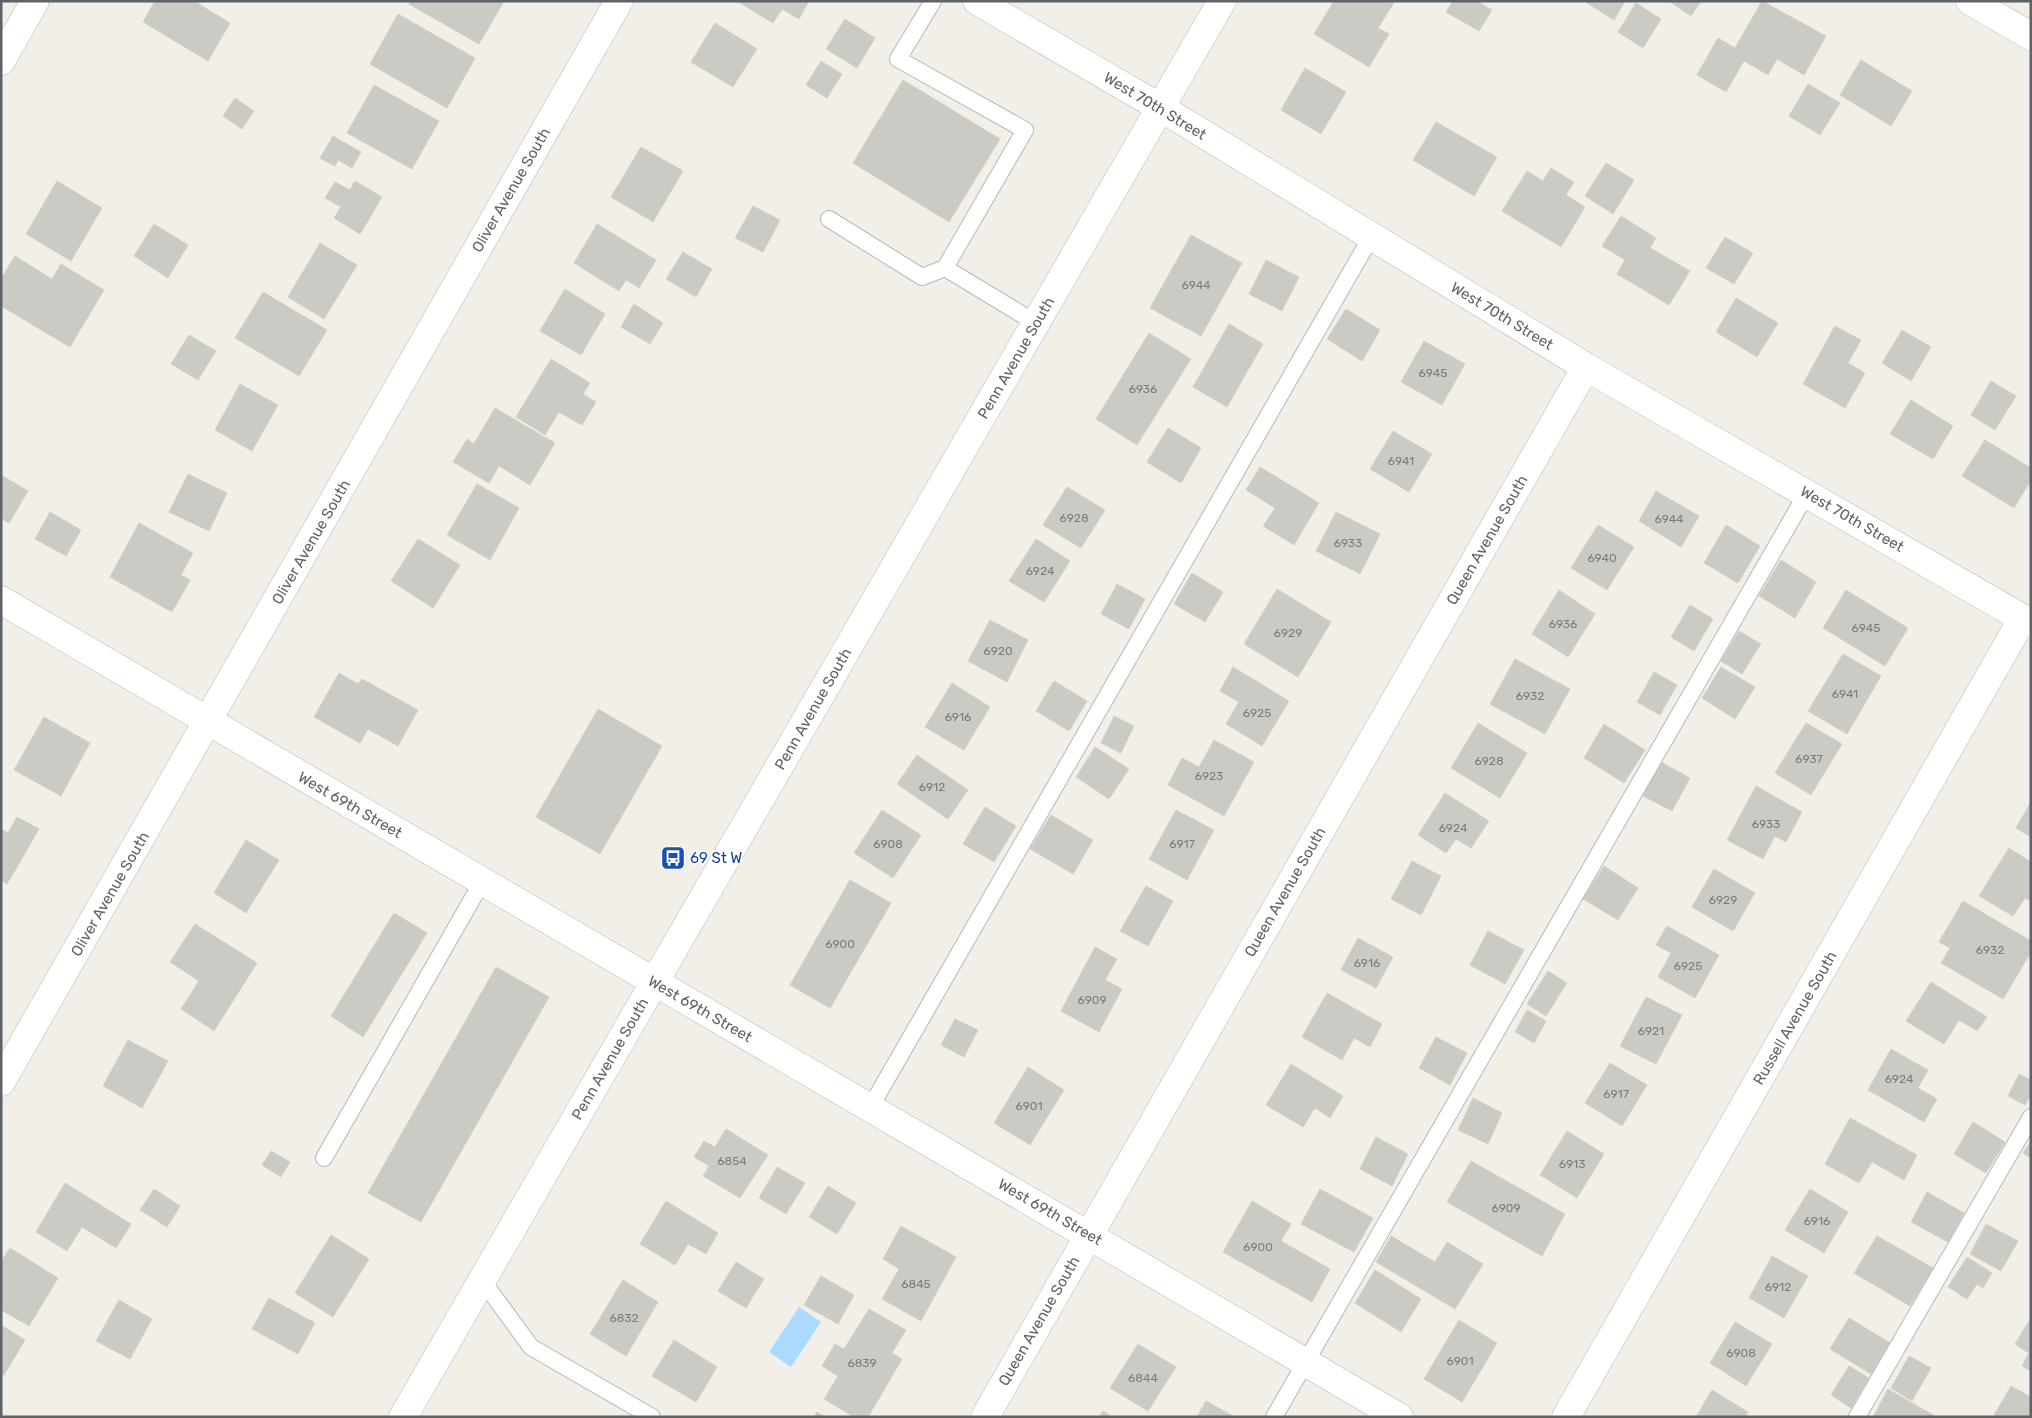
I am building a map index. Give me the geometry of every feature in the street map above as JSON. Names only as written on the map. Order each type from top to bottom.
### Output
[{"type":"street","points":[[1,61],[35,1]]},
{"type":"street","name":"Oliver Avenue South","points":[[1,1082],[619,1]]},
{"type":"street","name":"West 70th Street","points":[[977,1],[1160,108],[1586,367],[2027,621]]},
{"type":"street","name":"Penn Avenue South","points":[[403,1417],[1222,1]]},
{"type":"street","points":[[1970,1],[2031,36]]},
{"type":"street","name":"Queen Avenue South","points":[[985,1417],[1586,367]]},
{"type":"street","name":"West 69th Street","points":[[1,600],[1399,1417]]},
{"type":"street","name":"Russell Avenue South","points":[[1566,1417],[2027,621]]},
{"type":"lane","points":[[829,219],[922,277],[945,268],[1024,130],[898,59],[933,1]]},
{"type":"lane","points":[[870,1108],[1371,237]]},
{"type":"lane","points":[[945,268],[1036,323]]},
{"type":"lane","points":[[1274,1417],[1807,493]]},
{"type":"lane","points":[[324,1158],[482,882]]},
{"type":"lane","points":[[1857,1417],[2031,1117]]},
{"type":"lane","points":[[482,1280],[531,1347],[652,1417]]},
{"type":"water","points":[[799,1307],[821,1322],[791,1367],[769,1352]]},
{"type":"building","points":[[155,1],[194,1],[230,23],[208,61],[143,22]]},
{"type":"building","points":[[410,1],[504,1],[479,44],[409,4]]},
{"type":"building","points":[[737,1],[809,1],[799,19],[782,9],[773,23]]},
{"type":"building","points":[[1334,1],[1395,1],[1378,28],[1389,34],[1369,67],[1314,34]]},
{"type":"building","points":[[1453,1],[1477,1],[1492,10],[1479,31],[1446,12]]},
{"type":"building","points":[[1584,1],[1625,1],[1614,20]]},
{"type":"building","points":[[1669,1],[1701,1],[1691,16]]},
{"type":"building","points":[[1762,1],[1826,36],[1804,75],[1777,59],[1768,75],[1744,61],[1726,92],[1697,75],[1718,38],[1735,48]]},
{"type":"building","points":[[1636,3],[1661,19],[1643,48],[1618,32]]},
{"type":"building","points":[[398,14],[475,58],[447,108],[370,64]]},
{"type":"building","points":[[845,19],[875,38],[857,68],[826,49]]},
{"type":"building","points":[[715,23],[757,49],[733,87],[691,62]]},
{"type":"building","points":[[1861,60],[1912,91],[1891,126],[1840,95]]},
{"type":"building","points":[[821,61],[842,74],[827,98],[806,85]]},
{"type":"building","points":[[1305,68],[1346,92],[1321,134],[1281,110]]},
{"type":"building","points":[[903,80],[1000,139],[949,222],[853,163]]},
{"type":"building","points":[[1808,84],[1840,103],[1820,135],[1789,116]]},
{"type":"building","points":[[374,85],[439,121],[412,169],[347,133]]},
{"type":"building","points":[[235,98],[254,111],[242,129],[223,116]]},
{"type":"building","points":[[1436,122],[1497,157],[1474,196],[1413,160]]},
{"type":"building","points":[[333,136],[361,152],[352,168],[338,160],[335,166],[320,158]]},
{"type":"building","points":[[641,147],[683,171],[653,222],[611,197]]},
{"type":"building","points":[[1606,163],[1634,180],[1613,214],[1585,196]]},
{"type":"building","points":[[1551,168],[1574,182],[1566,195],[1585,207],[1561,247],[1502,211],[1527,171],[1543,181]]},
{"type":"building","points":[[57,181],[102,208],[71,261],[26,234]]},
{"type":"building","points":[[355,181],[382,197],[360,234],[334,218],[341,207],[325,198],[335,182],[350,190]]},
{"type":"building","points":[[753,206],[780,220],[763,252],[735,238]]},
{"type":"building","points":[[1621,216],[1656,238],[1650,248],[1690,271],[1669,305],[1617,274],[1625,260],[1602,246]]},
{"type":"building","points":[[154,224],[188,245],[168,278],[134,256]]},
{"type":"building","points":[[597,224],[656,260],[639,288],[626,280],[619,291],[574,263]]},
{"type":"building","points":[[1191,235],[1242,263],[1201,336],[1150,308]]},
{"type":"building","points":[[1725,237],[1753,253],[1734,284],[1706,268]]},
{"type":"building","points":[[320,243],[357,265],[324,319],[288,297]]},
{"type":"building","points":[[683,252],[712,269],[696,297],[666,279]]},
{"type":"building","points":[[15,256],[52,279],[61,264],[104,290],[70,347],[1,306],[1,279]]},
{"type":"building","points":[[1266,260],[1299,277],[1282,311],[1249,294]]},
{"type":"building","points":[[565,289],[605,314],[581,355],[540,331]]},
{"type":"building","points":[[263,292],[327,330],[299,376],[235,338]]},
{"type":"building","points":[[1736,298],[1778,323],[1757,357],[1716,332]]},
{"type":"building","points":[[634,304],[663,323],[650,344],[621,327]]},
{"type":"building","points":[[1346,309],[1380,330],[1362,361],[1327,339]]},
{"type":"building","points":[[1229,324],[1263,344],[1227,407],[1193,387]]},
{"type":"building","points":[[1835,326],[1861,340],[1848,363],[1865,373],[1845,408],[1803,384]]},
{"type":"building","points":[[1902,330],[1931,347],[1911,381],[1882,363]]},
{"type":"building","points":[[1149,333],[1191,359],[1137,445],[1096,419]]},
{"type":"building","points":[[189,335],[216,351],[198,380],[171,364]]},
{"type":"building","points":[[1424,341],[1465,364],[1442,405],[1401,382]]},
{"type":"building","points":[[551,359],[590,383],[583,394],[596,402],[582,425],[559,412],[545,435],[516,417]]},
{"type":"building","points":[[1991,381],[2016,396],[1995,430],[1971,415]]},
{"type":"building","points":[[240,384],[278,405],[252,451],[215,430]]},
{"type":"building","points":[[1911,400],[1953,426],[1933,459],[1890,434]]},
{"type":"building","points":[[495,408],[555,443],[530,485],[499,466],[489,483],[453,462],[467,439],[474,444]]},
{"type":"building","points":[[1168,428],[1201,448],[1181,483],[1147,462]]},
{"type":"building","points":[[1393,431],[1432,454],[1409,492],[1370,469]]},
{"type":"building","points":[[1985,440],[2031,468],[2031,480],[2014,508],[1962,476]]},
{"type":"building","points":[[1260,467],[1319,503],[1294,545],[1263,526],[1275,508],[1246,490]]},
{"type":"building","points":[[188,474],[227,493],[209,531],[169,512]]},
{"type":"building","points":[[1,475],[28,491],[9,523],[1,518]]},
{"type":"building","points":[[477,484],[519,508],[490,560],[447,535]]},
{"type":"building","points":[[1067,487],[1105,510],[1081,548],[1043,525]]},
{"type":"building","points":[[1656,491],[1699,516],[1681,547],[1639,521]]},
{"type":"building","points":[[50,512],[81,530],[66,556],[35,539]]},
{"type":"building","points":[[1336,512],[1380,534],[1360,574],[1316,551]]},
{"type":"building","points":[[139,523],[193,553],[181,575],[190,580],[172,612],[110,577]]},
{"type":"building","points":[[1598,525],[1634,547],[1607,590],[1571,568]]},
{"type":"building","points":[[1726,525],[1760,546],[1738,583],[1704,563]]},
{"type":"building","points":[[418,539],[460,565],[433,608],[391,581]]},
{"type":"building","points":[[1036,539],[1070,561],[1044,602],[1009,581]]},
{"type":"building","points":[[1781,560],[1816,582],[1795,618],[1759,596]]},
{"type":"building","points":[[1192,573],[1223,592],[1205,622],[1174,604]]},
{"type":"building","points":[[1117,584],[1145,599],[1129,629],[1101,614]]},
{"type":"building","points":[[1277,589],[1331,622],[1298,677],[1244,644]]},
{"type":"building","points":[[1559,590],[1595,614],[1568,657],[1532,634]]},
{"type":"building","points":[[1846,590],[1908,628],[1885,666],[1823,628]]},
{"type":"building","points":[[1690,605],[1713,619],[1694,651],[1671,637]]},
{"type":"building","points":[[990,620],[1028,640],[1007,682],[968,661]]},
{"type":"building","points":[[1739,631],[1761,644],[1742,674],[1721,661]]},
{"type":"building","points":[[1843,654],[1881,676],[1847,734],[1808,711]]},
{"type":"building","points":[[1515,659],[1570,689],[1545,734],[1490,704]]},
{"type":"building","points":[[1233,667],[1289,701],[1262,746],[1226,724],[1239,702],[1220,691]]},
{"type":"building","points":[[1721,667],[1755,687],[1735,719],[1702,698]]},
{"type":"building","points":[[1654,672],[1677,685],[1660,715],[1637,702]]},
{"type":"building","points":[[339,673],[358,684],[362,679],[418,710],[398,746],[368,729],[360,743],[314,717]]},
{"type":"building","points":[[1054,681],[1087,701],[1069,731],[1036,711]]},
{"type":"building","points":[[952,683],[990,707],[964,750],[925,727]]},
{"type":"building","points":[[598,709],[662,746],[600,854],[536,817]]},
{"type":"building","points":[[1114,716],[1134,726],[1121,753],[1101,743]]},
{"type":"building","points":[[44,717],[90,743],[61,796],[14,770]]},
{"type":"building","points":[[1478,723],[1527,753],[1500,798],[1451,768]]},
{"type":"building","points":[[1806,723],[1842,744],[1811,795],[1775,773]]},
{"type":"building","points":[[1604,724],[1645,750],[1624,783],[1584,758]]},
{"type":"building","points":[[1214,740],[1254,762],[1224,816],[1168,785],[1182,758],[1199,767]]},
{"type":"building","points":[[1095,747],[1129,769],[1109,799],[1076,777]]},
{"type":"building","points":[[917,755],[968,790],[948,819],[897,784]]},
{"type":"building","points":[[1661,762],[1690,778],[1672,811],[1643,796]]},
{"type":"building","points":[[1756,786],[1802,812],[1786,842],[1775,836],[1763,859],[1727,840]]},
{"type":"building","points":[[1445,793],[1489,821],[1471,848],[1456,839],[1446,853],[1418,835]]},
{"type":"building","points":[[2031,802],[2031,837],[2016,828]]},
{"type":"building","points":[[985,807],[1016,826],[994,862],[963,844]]},
{"type":"building","points":[[882,810],[921,835],[893,878],[854,853]]},
{"type":"building","points":[[1176,810],[1214,830],[1187,880],[1149,859]]},
{"type":"building","points":[[1051,815],[1093,840],[1073,874],[1030,849]]},
{"type":"building","points":[[17,817],[39,829],[7,884],[1,880],[1,829],[8,833]]},
{"type":"building","points":[[246,840],[279,860],[246,913],[214,893]]},
{"type":"building","points":[[2009,848],[2031,862],[2031,901],[2025,898],[2013,916],[1979,896]]},
{"type":"building","points":[[1412,861],[1441,876],[1421,915],[1391,899]]},
{"type":"building","points":[[1604,866],[1638,888],[1618,920],[1583,899]]},
{"type":"building","points":[[1714,869],[1755,893],[1733,931],[1692,907]]},
{"type":"building","points":[[850,880],[891,903],[830,1008],[790,985]]},
{"type":"building","points":[[1146,886],[1173,901],[1148,946],[1120,931]]},
{"type":"building","points":[[1963,901],[2031,941],[2031,952],[2003,999],[1941,963],[1950,948],[1939,942]]},
{"type":"building","points":[[394,913],[427,933],[363,1037],[331,1016]]},
{"type":"building","points":[[195,924],[257,963],[214,1031],[181,1009],[199,981],[170,962]]},
{"type":"building","points":[[1667,926],[1719,955],[1695,998],[1658,977],[1671,953],[1656,945]]},
{"type":"building","points":[[1488,931],[1524,950],[1505,984],[1470,965]]},
{"type":"building","points":[[1358,938],[1393,957],[1376,988],[1341,970]]},
{"type":"building","points":[[1095,947],[1117,959],[1105,980],[1122,989],[1099,1032],[1061,1011]]},
{"type":"building","points":[[496,967],[549,997],[421,1222],[368,1193]]},
{"type":"building","points":[[1548,971],[1567,983],[1546,1016],[1527,1004]]},
{"type":"building","points":[[1931,982],[1987,1017],[1977,1031],[1959,1020],[1944,1044],[1906,1021]]},
{"type":"building","points":[[1327,993],[1382,1024],[1370,1047],[1354,1038],[1342,1060],[1302,1037]]},
{"type":"building","points":[[1646,997],[1682,1015],[1656,1064],[1620,1046]]},
{"type":"building","points":[[1527,1010],[1546,1021],[1534,1043],[1515,1032]]},
{"type":"building","points":[[955,1019],[978,1030],[964,1057],[941,1045]]},
{"type":"building","points":[[1436,1037],[1467,1053],[1450,1085],[1419,1068]]},
{"type":"building","points":[[128,1040],[168,1061],[142,1108],[103,1086]]},
{"type":"building","points":[[1891,1049],[1928,1070],[1918,1088],[1937,1099],[1924,1122],[1868,1090]]},
{"type":"building","points":[[1610,1063],[1647,1085],[1622,1126],[1585,1103]]},
{"type":"building","points":[[1291,1064],[1343,1096],[1330,1118],[1315,1108],[1303,1127],[1266,1105]]},
{"type":"building","points":[[1028,1067],[1064,1090],[1030,1145],[994,1123]]},
{"type":"building","points":[[2019,1074],[2031,1080],[2031,1095],[2025,1105],[2008,1096]]},
{"type":"building","points":[[1473,1098],[1502,1113],[1488,1144],[1458,1130]]},
{"type":"building","points":[[1850,1118],[1917,1155],[1904,1180],[1872,1162],[1859,1183],[1825,1164]]},
{"type":"building","points":[[1973,1122],[2005,1142],[1986,1173],[1954,1154]]},
{"type":"building","points":[[726,1129],[768,1155],[740,1198],[703,1176],[709,1166],[694,1157],[704,1141],[715,1147]]},
{"type":"building","points":[[1567,1131],[1604,1154],[1577,1198],[1540,1175]]},
{"type":"building","points":[[1376,1137],[1408,1154],[1392,1186],[1360,1169]]},
{"type":"building","points":[[2031,1141],[2031,1158],[2023,1153]]},
{"type":"building","points":[[271,1151],[290,1162],[281,1177],[262,1165]]},
{"type":"building","points":[[1471,1161],[1565,1214],[1542,1256],[1447,1202]]},
{"type":"building","points":[[777,1167],[805,1183],[786,1214],[759,1198]]},
{"type":"building","points":[[65,1183],[131,1224],[116,1248],[82,1227],[67,1251],[36,1232]]},
{"type":"building","points":[[828,1186],[856,1203],[837,1234],[809,1217]]},
{"type":"building","points":[[154,1189],[180,1206],[167,1227],[140,1210]]},
{"type":"building","points":[[1320,1189],[1373,1218],[1354,1252],[1301,1224]]},
{"type":"building","points":[[1810,1189],[1848,1212],[1824,1253],[1785,1230]]},
{"type":"building","points":[[1927,1192],[1964,1213],[1948,1242],[1911,1222]]},
{"type":"building","points":[[666,1201],[718,1233],[706,1254],[688,1244],[675,1265],[640,1244]]},
{"type":"building","points":[[1252,1201],[1291,1224],[1281,1241],[1330,1269],[1312,1302],[1223,1252]]},
{"type":"building","points":[[1986,1224],[2018,1241],[2001,1271],[1970,1254]]},
{"type":"building","points":[[901,1226],[956,1257],[921,1321],[882,1299],[899,1269],[883,1259]]},
{"type":"building","points":[[331,1235],[369,1259],[333,1317],[295,1293]]},
{"type":"building","points":[[1391,1236],[1435,1262],[1447,1242],[1483,1264],[1455,1309],[1376,1262]]},
{"type":"building","points":[[1877,1236],[1933,1268],[1910,1306],[1854,1273]]},
{"type":"building","points":[[10,1248],[58,1278],[29,1326],[1,1310],[1,1262]]},
{"type":"building","points":[[1772,1256],[1808,1276],[1784,1318],[1749,1298]]},
{"type":"building","points":[[1967,1257],[1992,1273],[1983,1288],[1977,1284],[1967,1299],[1948,1287]]},
{"type":"building","points":[[736,1262],[764,1279],[746,1308],[718,1291]]},
{"type":"building","points":[[1375,1270],[1421,1299],[1401,1332],[1355,1303]]},
{"type":"building","points":[[821,1276],[854,1295],[838,1324],[804,1305]]},
{"type":"building","points":[[623,1280],[658,1302],[626,1356],[590,1334]]},
{"type":"building","points":[[269,1298],[315,1323],[298,1354],[252,1329]]},
{"type":"building","points":[[119,1300],[152,1319],[130,1359],[96,1341]]},
{"type":"building","points":[[869,1309],[906,1330],[892,1353],[902,1359],[868,1417],[854,1417],[824,1399],[838,1376],[822,1366],[835,1344],[844,1349]]},
{"type":"building","points":[[1849,1318],[1890,1343],[1871,1374],[1830,1349]]},
{"type":"building","points":[[2031,1318],[2031,1371],[2022,1366],[2029,1353],[2015,1344]]},
{"type":"building","points":[[1459,1320],[1497,1343],[1462,1402],[1424,1379]]},
{"type":"building","points":[[1735,1322],[1772,1344],[1746,1386],[1710,1363]]},
{"type":"building","points":[[1,1325],[25,1340],[4,1375],[1,1374]]},
{"type":"building","points":[[674,1340],[717,1367],[696,1402],[652,1376]]},
{"type":"building","points":[[1138,1344],[1176,1367],[1148,1411],[1110,1388]]},
{"type":"building","points":[[1909,1356],[1931,1368],[1912,1401],[1891,1388]]},
{"type":"building","points":[[1849,1366],[1869,1378],[1851,1408],[1831,1395]]},
{"type":"building","points":[[2011,1386],[2031,1397],[2031,1417],[1993,1417]]},
{"type":"building","points":[[1888,1389],[1935,1416],[1935,1417],[1873,1417]]},
{"type":"building","points":[[1712,1390],[1748,1412],[1745,1417],[1696,1417]]},
{"type":"building","points":[[1206,1401],[1235,1417],[1197,1417]]},
{"type":"building","points":[[1103,1411],[1112,1417],[1099,1417]]},
{"type":"building","points":[[817,1412],[825,1417],[814,1417]]},
{"type":"place","name":"69 St W","points":[[673,858]]}]
